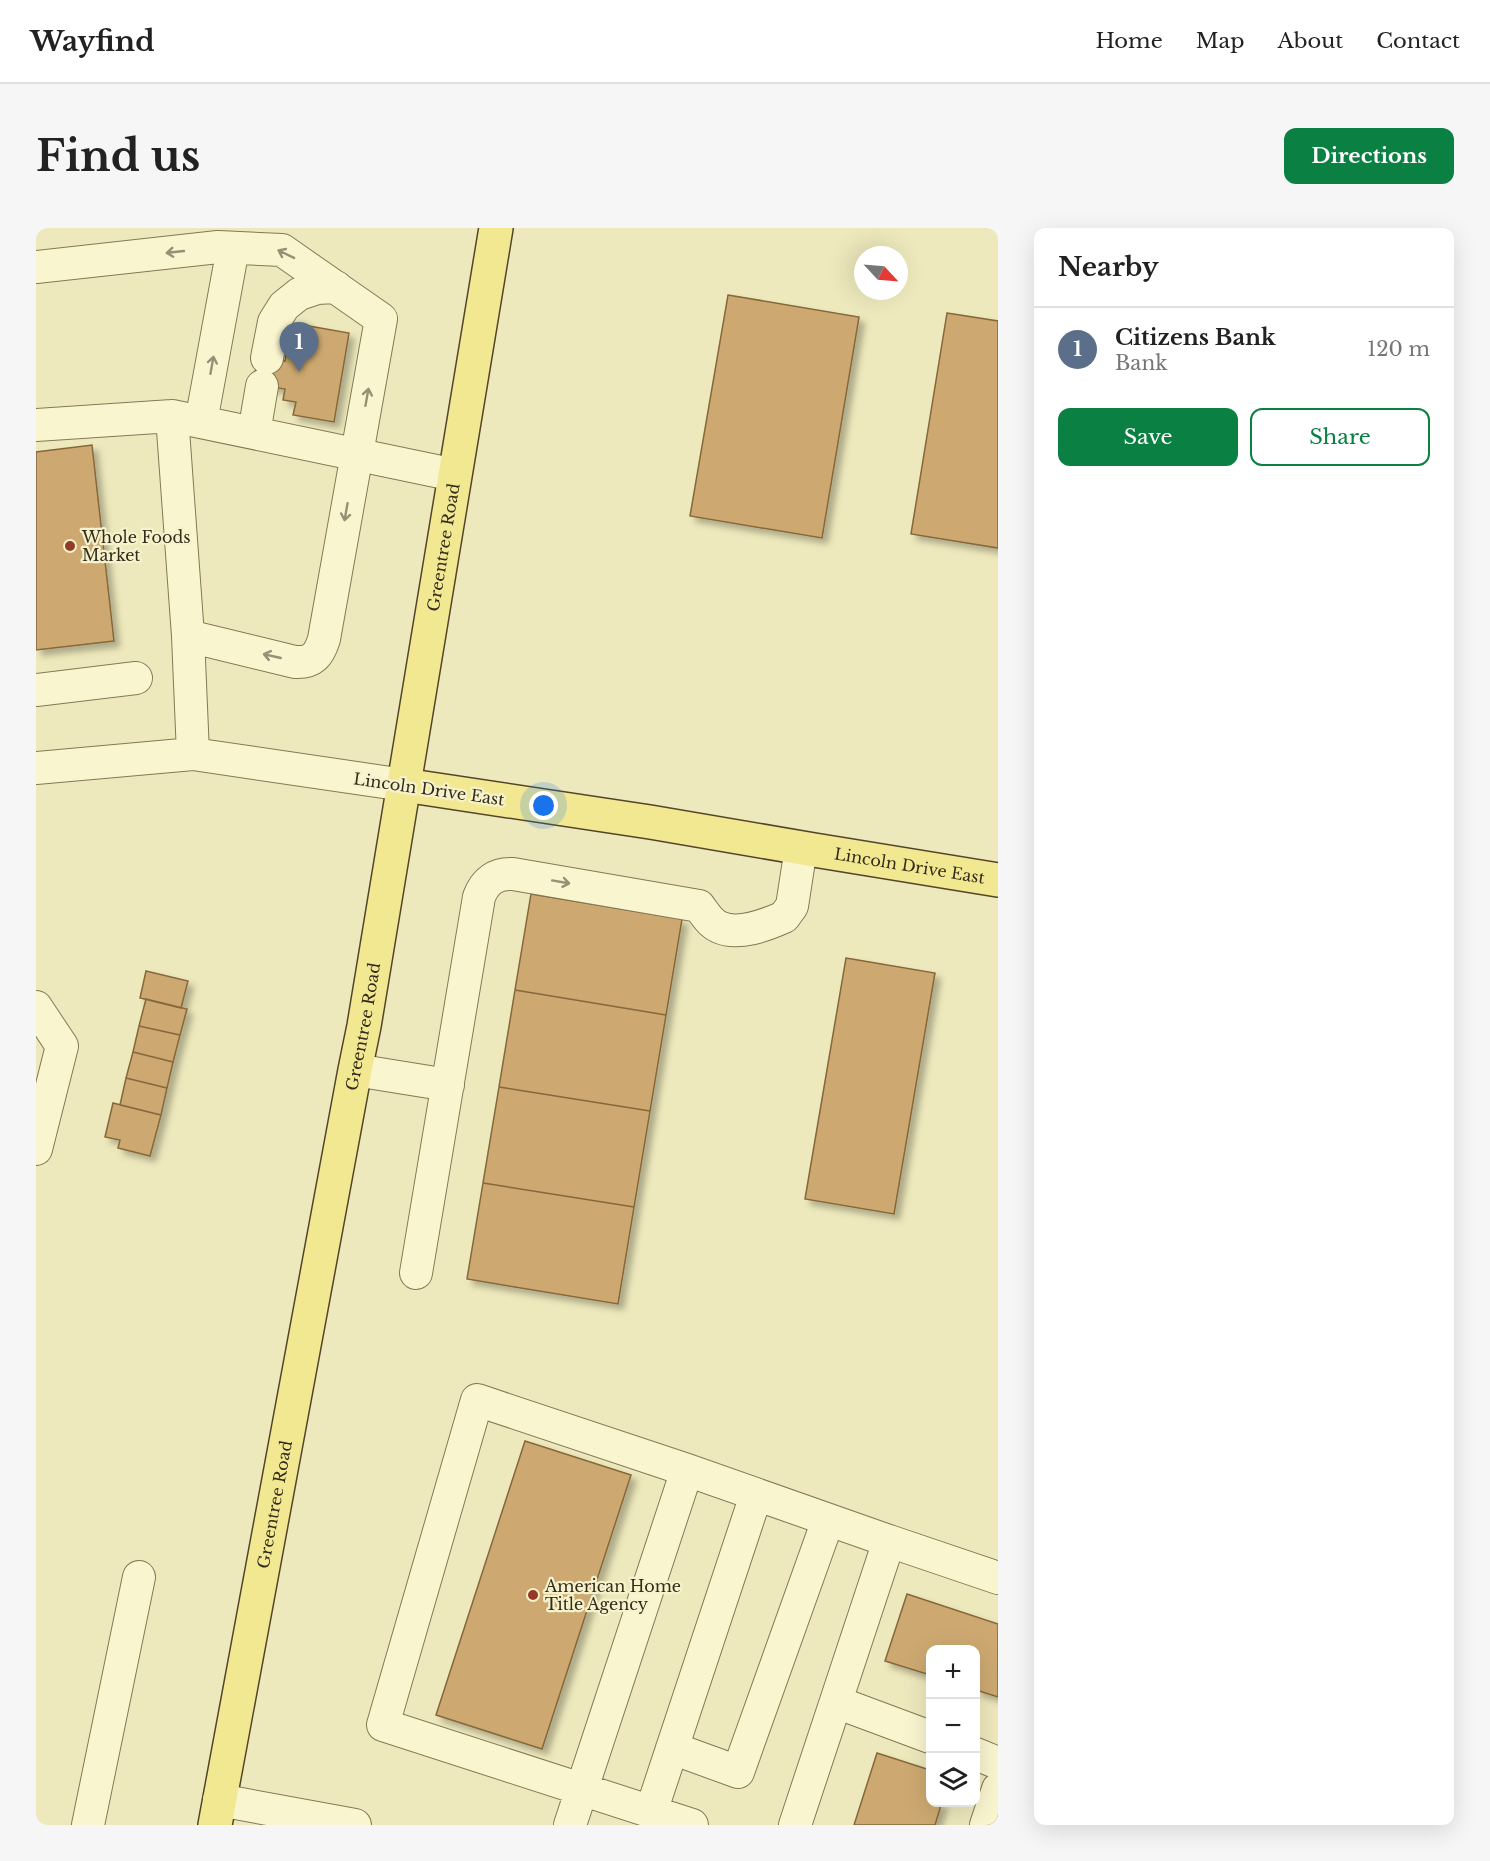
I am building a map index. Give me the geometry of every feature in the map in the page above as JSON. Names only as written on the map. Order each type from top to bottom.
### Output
[{"type":"main road","name":"Greentree Road","points":[[217,1813],[364,1026],[496,228]]},
{"type":"main road","name":"Lincoln Drive East","points":[[405,785],[650,822],[998,880]]},
{"type":"street","points":[[36,267],[218,247],[282,250],[381,319],[321,649],[315,658],[307,662],[296,662],[188,636]]},
{"type":"street","points":[[193,754],[188,636],[187,419],[233,248]]},
{"type":"street","points":[[254,433],[274,322],[284,306],[299,294],[317,288],[336,287]]},
{"type":"street","points":[[36,425],[187,419],[455,475]]},
{"type":"street","points":[[36,690],[136,678]]},
{"type":"street","name":"Lincoln Drive East","points":[[36,768],[193,754],[405,785]]},
{"type":"street","points":[[416,1273],[479,897],[489,880],[503,874],[513,874],[699,906],[707,918],[718,927],[743,930],[784,917],[792,906],[801,848]]},
{"type":"street","points":[[36,1007],[62,1046],[36,1149]]},
{"type":"street","points":[[355,1070],[448,1085]]},
{"type":"street","points":[[692,1825],[383,1725],[477,1400],[998,1578]]},
{"type":"street","points":[[570,1825],[687,1470]]},
{"type":"street","points":[[651,1812],[756,1495]]},
{"type":"street","points":[[672,1748],[738,1772],[828,1520]]},
{"type":"street","points":[[795,1825],[889,1541]]},
{"type":"street","points":[[88,1825],[139,1577]]},
{"type":"street","points":[[836,1702],[926,1736]]},
{"type":"street","points":[[980,1756],[998,1762]]},
{"type":"street","points":[[986,1825],[998,1789]]},
{"type":"street","points":[[217,1813],[355,1825]]},
{"type":"building","points":[[728,295],[859,317],[822,538],[690,516]]},
{"type":"building","points":[[947,313],[998,321],[998,548],[911,534]]},
{"type":"building","points":[[309,326],[349,333],[334,422],[293,415],[296,402],[283,400],[285,389],[253,384],[258,356],[285,361],[287,348],[292,349],[295,333],[308,335]]},
{"type":"building","name":"Whole Foods Market","points":[[92,445],[114,641],[36,650],[36,452]]},
{"type":"building","points":[[531,894],[682,919],[666,1015],[515,990]]},
{"type":"building","points":[[846,958],[935,973],[894,1214],[805,1199]]},
{"type":"building","points":[[146,971],[188,981],[181,1008],[140,998]]},
{"type":"building","points":[[515,990],[666,1015],[650,1111],[499,1087]]},
{"type":"building","points":[[146,999],[187,1009],[180,1035],[139,1026]]},
{"type":"building","points":[[139,1026],[180,1035],[173,1062],[133,1052]]},
{"type":"building","points":[[133,1052],[173,1062],[167,1088],[126,1078]]},
{"type":"building","points":[[126,1078],[167,1088],[161,1115],[120,1105]]},
{"type":"building","points":[[499,1087],[650,1111],[634,1207],[483,1183]]},
{"type":"building","points":[[113,1103],[161,1115],[150,1156],[118,1148],[120,1140],[105,1137]]},
{"type":"building","points":[[483,1183],[634,1207],[618,1304],[467,1279]]},
{"type":"building","name":"American Home Title Agency","points":[[525,1441],[631,1475],[542,1749],[436,1715]]},
{"type":"building","points":[[907,1594],[998,1624],[998,1697],[980,1691],[980,1645],[926,1645],[926,1674],[885,1661]]},
{"type":"building","points":[[877,1753],[926,1769],[926,1807],[940,1807],[935,1825],[854,1825]]},
{"type":"place","name":"Citizens Bank","points":[[299,372]]},
{"type":"place","name":"Whole Foods Market","points":[[70,546]]},
{"type":"place","name":"American Home Title Agency","points":[[533,1595]]}]
